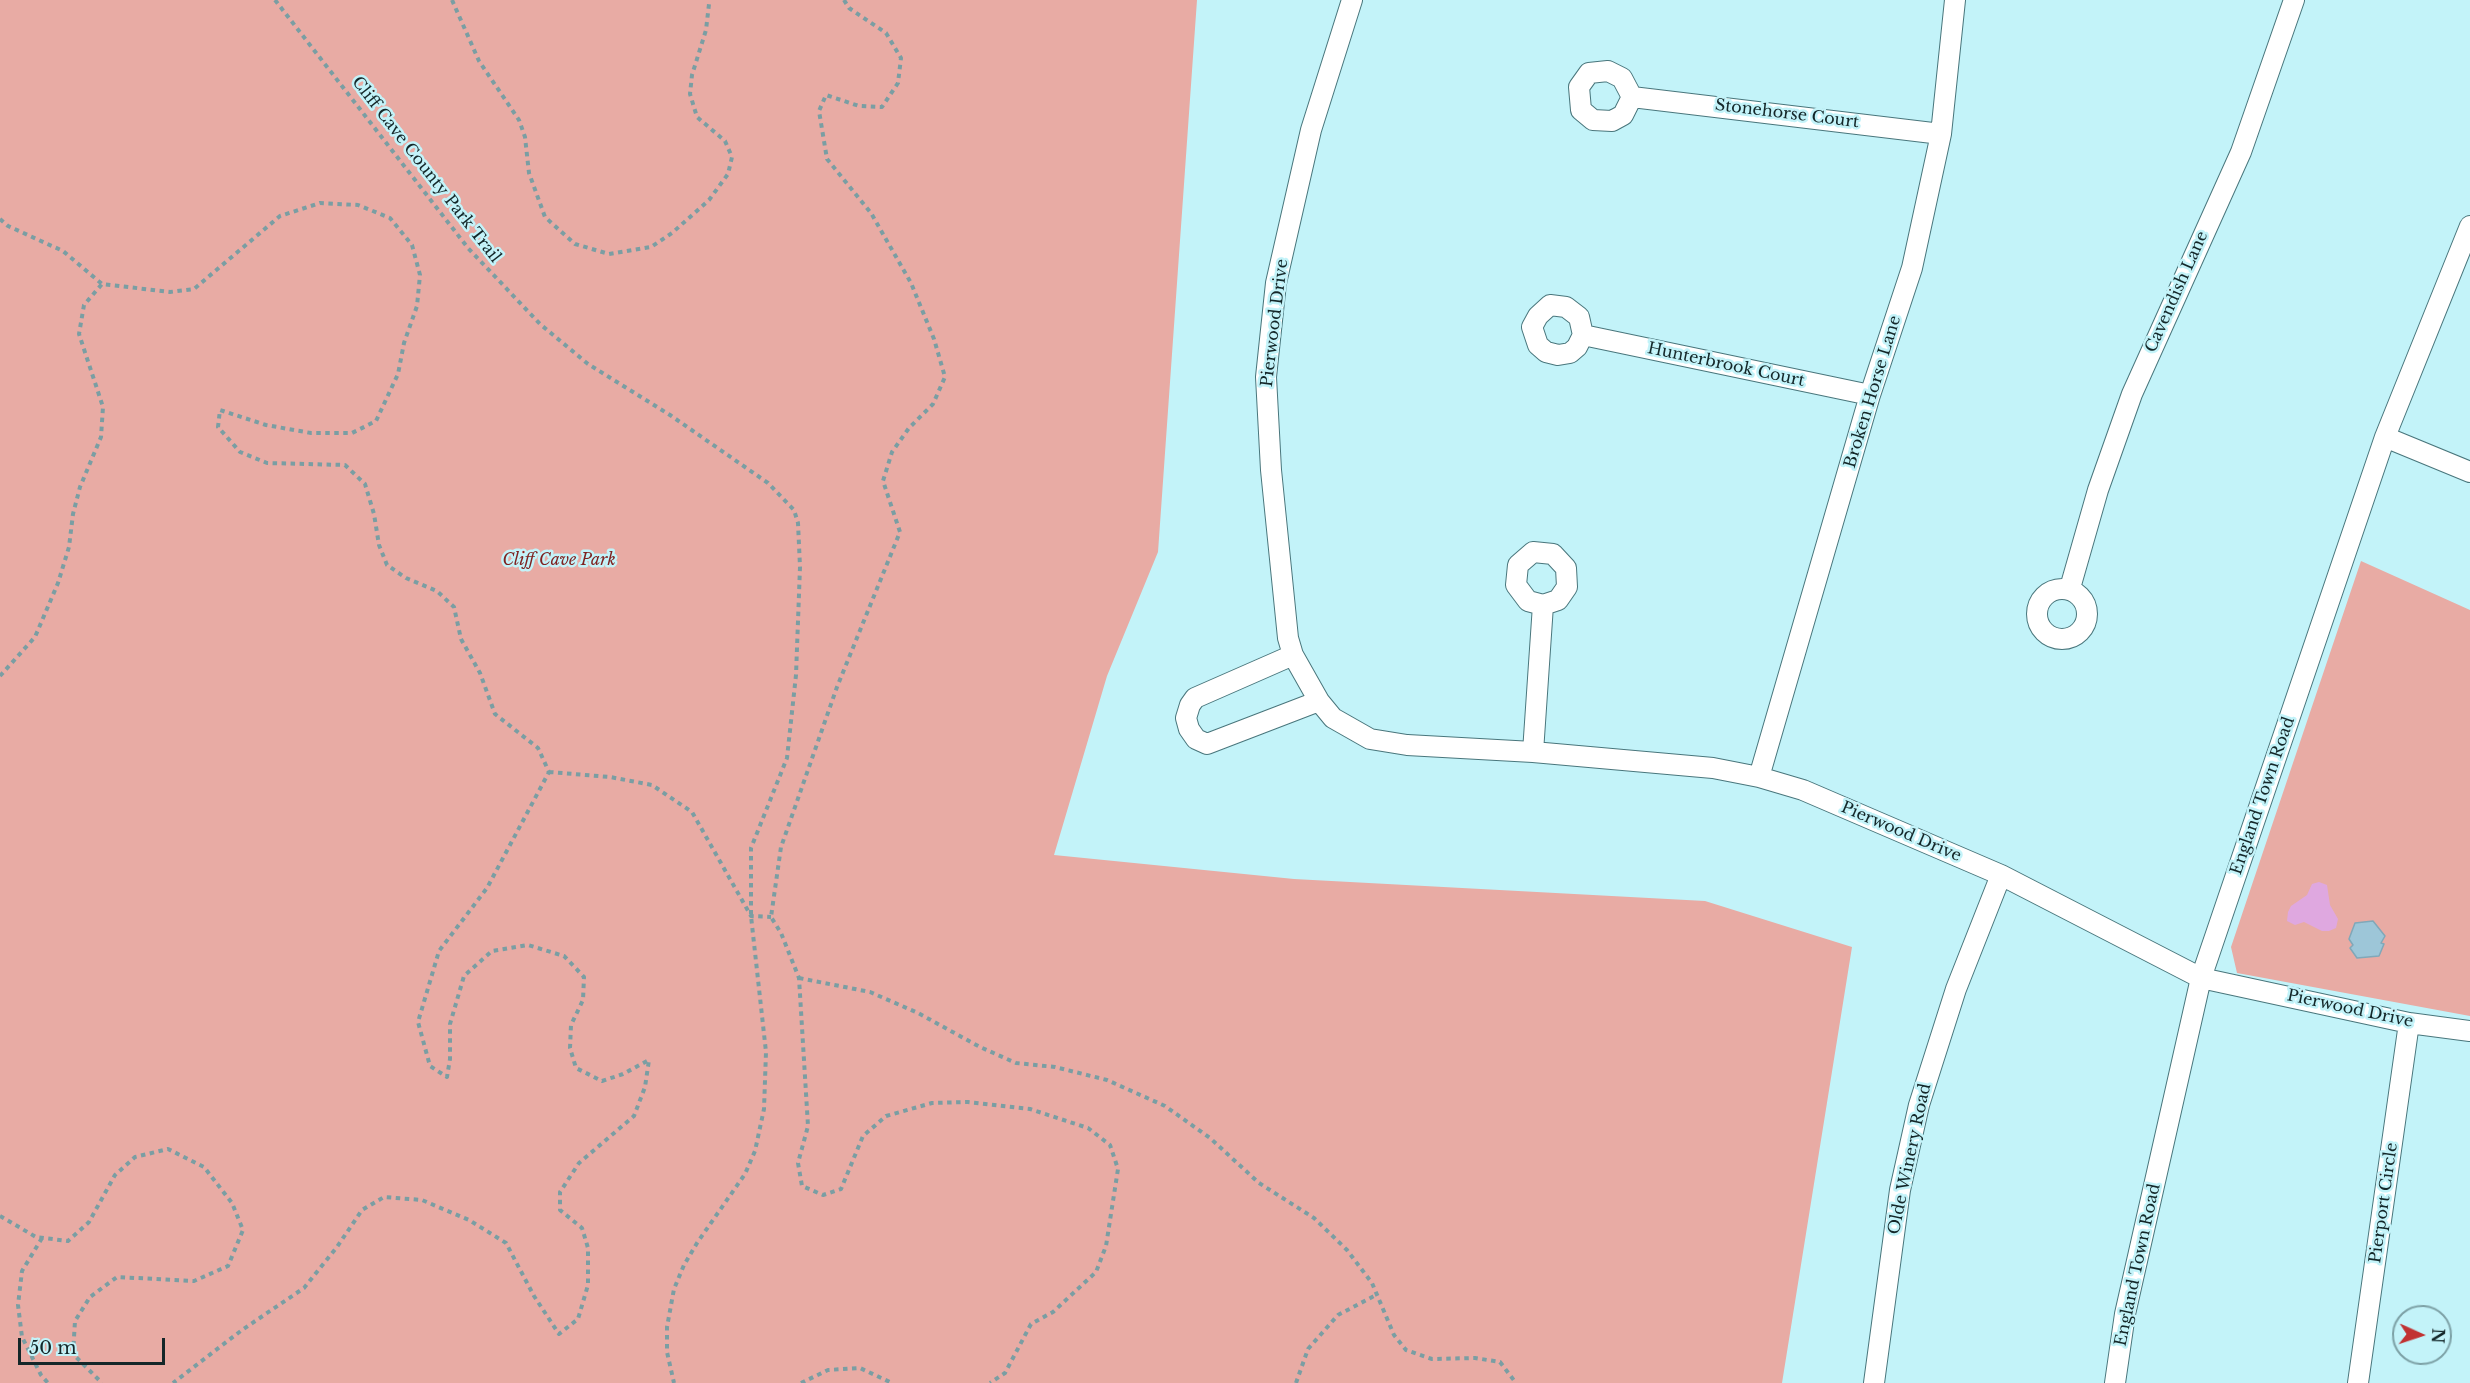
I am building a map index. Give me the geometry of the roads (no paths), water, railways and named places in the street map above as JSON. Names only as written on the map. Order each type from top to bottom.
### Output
[{"type":"street","name":"Pierwood Drive","points":[[1352,0],[1308,141],[1276,283],[1266,377],[1272,481],[1288,638],[1293,655],[1319,701],[1333,718],[1370,739],[1407,745],[1533,752],[1713,768],[1759,777],[1803,790],[2001,875],[2201,978],[2409,1023],[2470,1031]]},
{"type":"street","name":"Broken Horse Lane","points":[[1759,777],[1870,395],[1912,268],[1941,134],[1955,0]]},
{"type":"street","name":"Cavendish Lane","points":[[2070,588],[2098,490],[2132,394],[2241,152],[2294,0]]},
{"type":"street","name":"Stonehorse Court","points":[[1632,97],[1941,134]]},
{"type":"street","name":"England Town Road","points":[[2115,1383],[2125,1314],[2201,978],[2385,437],[2470,226]]},
{"type":"street","name":"Hunterbrook Court","points":[[1583,335],[1870,395]]},
{"type":"street","points":[[2385,437],[2470,472]]},
{"type":"street","points":[[1533,752],[1543,605]]},
{"type":"street","points":[[1293,655],[1195,698],[1186,718],[1189,729],[1196,739],[1207,744],[1319,701]]},
{"type":"street","name":"Olde Winery Road","points":[[1874,1383],[1900,1191],[1918,1105],[1956,989],[2001,875]]},
{"type":"street","name":"Pierport Circle","points":[[2358,1383],[2409,1023]]},
{"type":"park label","name":"Cliff Cave Park","points":[[559,560]]}]
